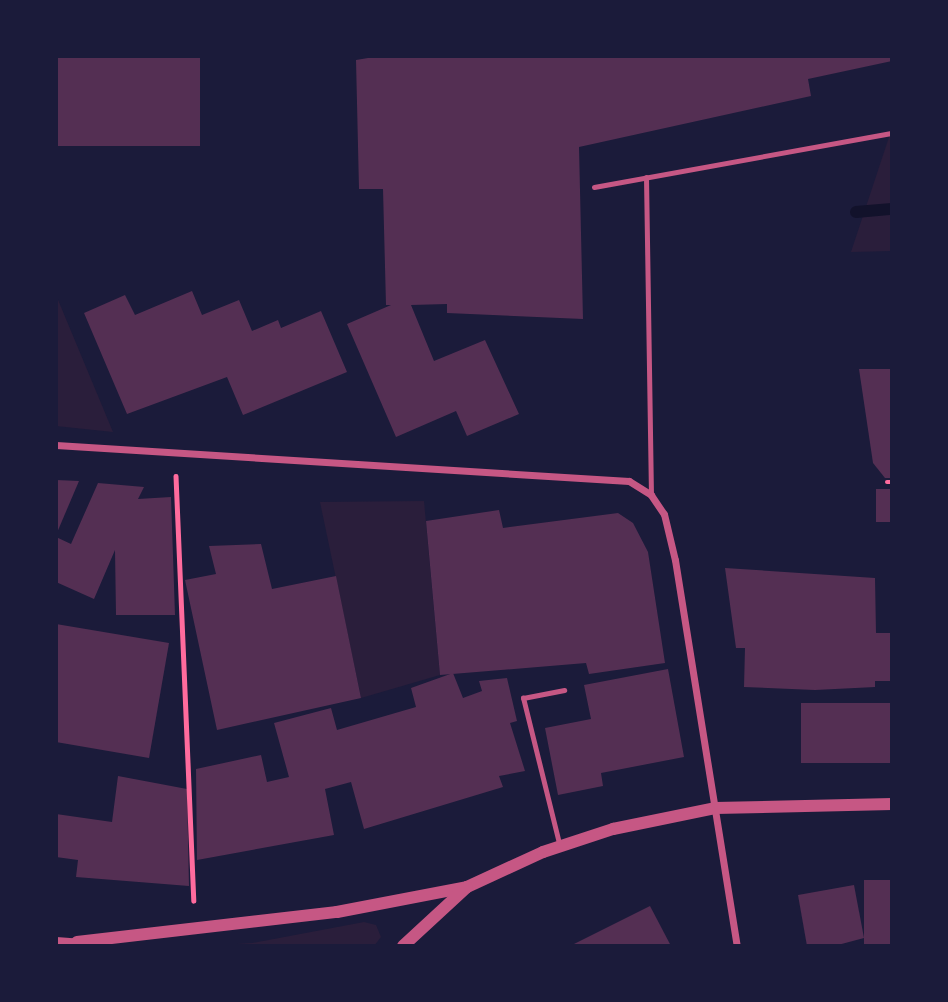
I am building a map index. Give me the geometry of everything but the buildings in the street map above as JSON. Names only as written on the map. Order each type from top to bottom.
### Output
[{"type":"street","points":[[56,445],[629,481],[651,495],[664,514],[675,560],[737,946]]},
{"type":"street","points":[[56,943],[82,944],[337,912],[467,887],[560,847],[613,829],[715,808],[892,804]]},
{"type":"street","points":[[402,946],[467,887]]},
{"type":"lane","points":[[594,187],[891,133]]},
{"type":"lane","points":[[646,177],[651,495]]},
{"type":"lane","points":[[560,847],[523,698],[564,690]]},
{"type":"path","points":[[175,472],[194,901]]},
{"type":"shaded area","points":[[892,128],[892,251],[851,252]]},
{"type":"shaded area","points":[[56,295],[113,432],[56,426]]},
{"type":"shaded area","points":[[424,501],[440,675],[361,698],[320,502]]},
{"type":"shaded area","points":[[364,922],[376,925],[381,937],[374,946],[205,946],[252,943]]},
{"type":"waterway","points":[[856,212],[892,209]]}]
